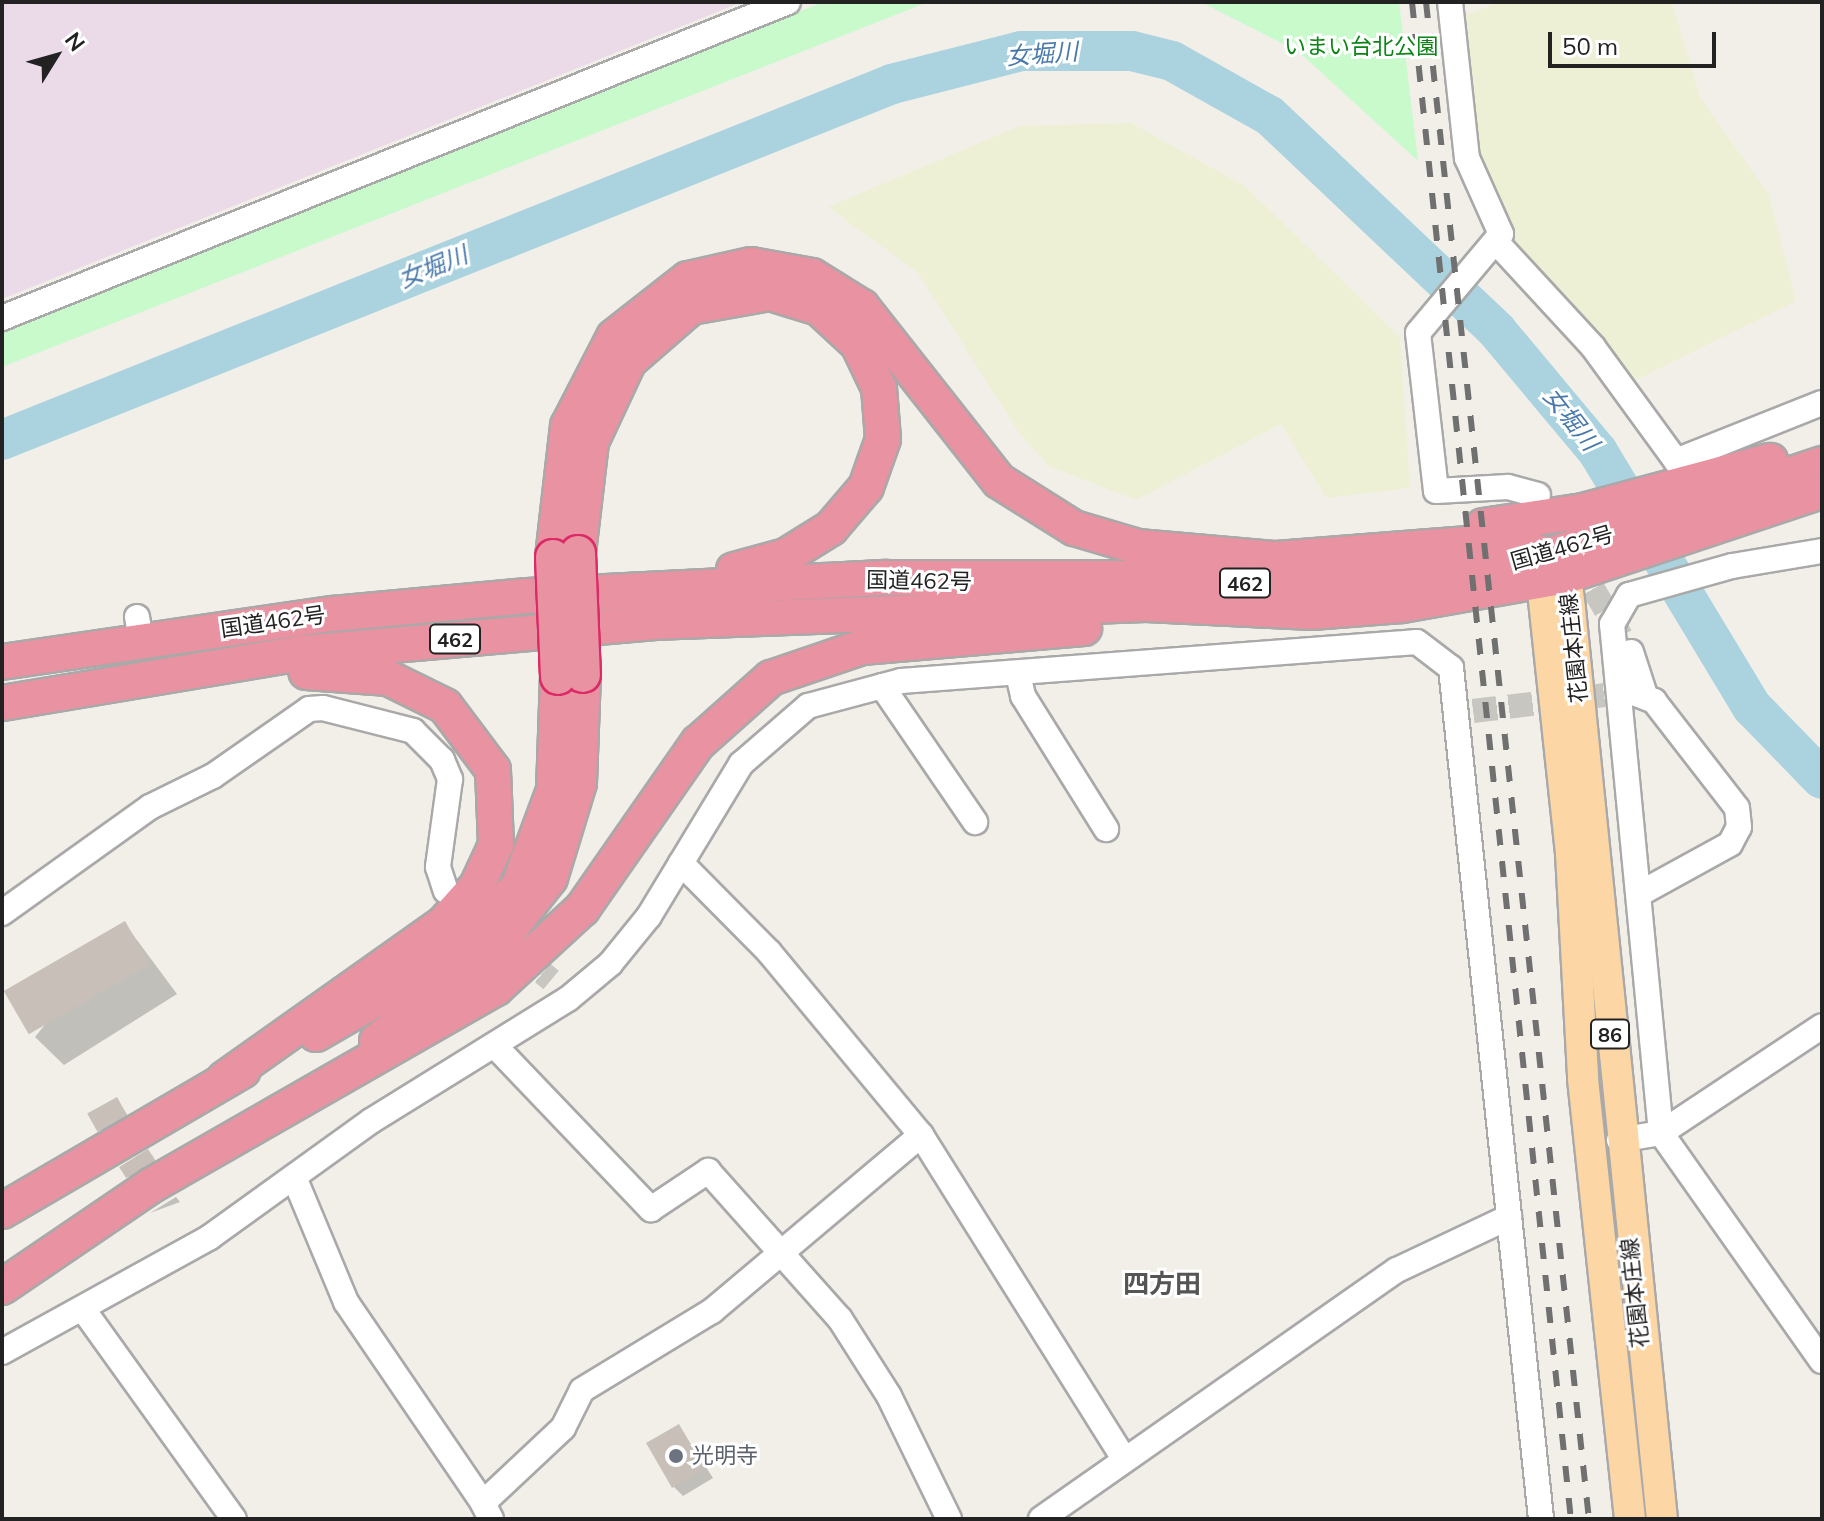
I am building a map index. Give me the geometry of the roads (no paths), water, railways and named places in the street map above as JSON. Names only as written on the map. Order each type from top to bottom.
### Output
[{"type":"highway","points":[[305,1094],[491,953],[535,905],[563,848],[579,783],[570,676],[565,555],[568,426],[614,337],[688,279],[751,265],[812,276],[862,307],[977,457],[1021,500],[1102,538],[1176,551],[1276,559],[1506,541],[1552,571]]},
{"type":"highway","points":[[333,614],[500,588],[732,571],[786,556],[851,509],[877,463],[884,412],[858,344],[819,308],[770,293],[717,297],[668,322],[629,361],[601,412],[565,555]]},
{"type":"highway","points":[[1176,551],[1337,543],[1598,537],[1699,510],[1822,441]]},
{"type":"highway","name":"国道462号","points":[[2,703],[301,653],[653,622],[1146,604],[1312,612],[1552,571],[1598,537],[1699,510],[1822,464]]},
{"type":"highway","name":"国道462号","points":[[1699,510],[1822,491]]},
{"type":"highway","name":"国道462号","points":[[2,662],[139,628],[887,578],[1177,578],[1309,589],[1552,571]]},
{"type":"highway","points":[[2,1272],[66,1238],[305,1094],[429,1032],[528,962],[582,909],[720,718],[800,664],[894,642],[1312,612]]},
{"type":"highway","points":[[2,1211],[224,1079],[462,905],[496,845],[493,770],[445,706],[388,678],[317,672],[61,695]]},
{"type":"highway","points":[[224,1079],[393,995],[498,913],[544,829],[570,676]]},
{"type":"highway","points":[[2,1220],[35,1194]]},
{"type":"highway","points":[[2,1287],[66,1238]]},
{"type":"main road","name":"花園本庄線","points":[[1552,571],[1662,1519]]},
{"type":"main road","name":"花園本庄線","points":[[1552,571],[1583,1079],[1630,1519]]},
{"type":"street","points":[[2,318],[788,2]]},
{"type":"street","points":[[1450,2],[1467,158],[1500,227],[1496,247],[1422,326],[1417,338],[1436,491],[1508,487],[1538,495]]},
{"type":"street","points":[[1496,247],[1593,347],[1676,461],[1822,403]]},
{"type":"street","points":[[1822,551],[1732,566],[1629,595],[1612,624],[1641,893],[1661,1133],[1822,1361]]},
{"type":"street","points":[[2,1352],[85,1312],[568,999],[610,964],[769,734],[808,706],[882,686],[1417,642],[1451,668],[1464,712],[1509,1217],[1541,1519]]},
{"type":"street","points":[[1631,652],[1638,692],[1737,808],[1739,827],[1730,844],[1641,893]]},
{"type":"street","points":[[1018,674],[1023,696],[1106,829]]},
{"type":"street","points":[[882,686],[975,822]]},
{"type":"street","points":[[2,913],[150,807],[213,776],[309,709],[323,708],[413,731],[442,760],[450,779],[438,867],[446,891]]},
{"type":"street","points":[[681,863],[769,952],[921,1135],[1085,1385],[1123,1457]]},
{"type":"street","points":[[551,980],[568,999]]},
{"type":"street","points":[[1619,1140],[1661,1133],[1822,1026]]},
{"type":"street","points":[[495,1046],[651,1209],[708,1171],[840,1319],[889,1396],[949,1519]]},
{"type":"street","points":[[294,1177],[360,1328],[487,1511],[549,1444],[601,1373],[712,1311],[921,1135]]},
{"type":"street","points":[[1041,1519],[1123,1457],[1397,1270],[1509,1217]]},
{"type":"street","points":[[85,1312],[234,1519]]},
{"type":"waterway","name":"女堀川","points":[[2,440],[892,84],[1021,51],[1132,51],[1172,61],[1270,116],[1497,331],[1598,452],[1752,707],[1822,779]]},
{"type":"tunnel","points":[[1575,558],[1621,636]]},
{"type":"tunnel","points":[[1473,711],[1631,692]]},
{"type":"tunnel","points":[[515,950],[551,980]]},
{"type":"railway","points":[[1412,2],[1571,1519]]},
{"type":"railway","points":[[1426,2],[1589,1519]]},
{"type":"place","name":"光明寺","points":[[676,1456]]},
{"type":"district","name":"四方田","points":[[1162,1284]]},
{"type":"park label","name":"いまい台北公園","points":[[1361,47]]}]
